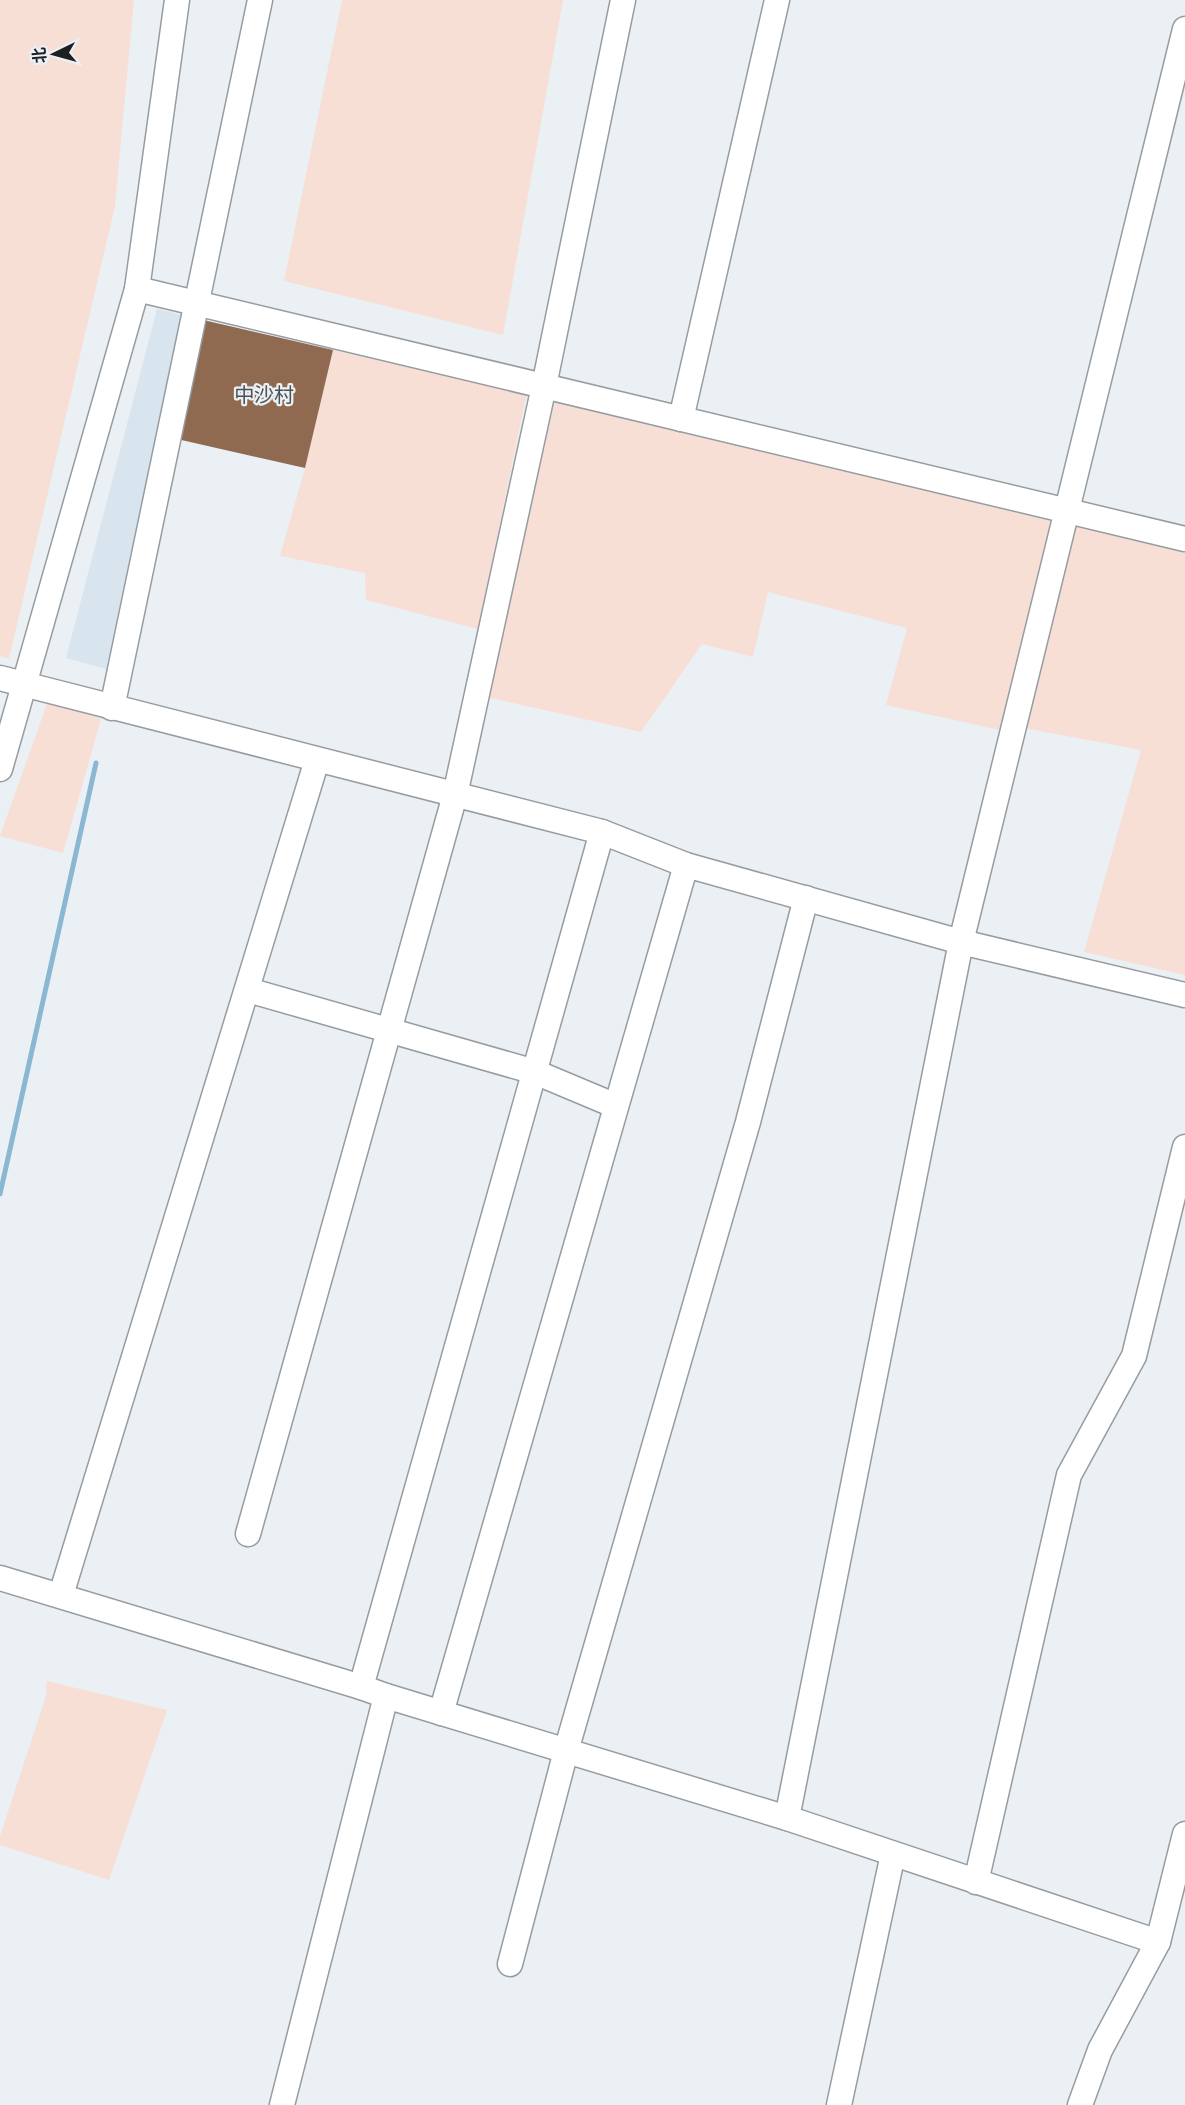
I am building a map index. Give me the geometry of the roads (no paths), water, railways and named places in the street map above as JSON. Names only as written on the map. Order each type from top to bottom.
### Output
[{"type":"street","points":[[0,769],[137,289],[177,0]]},
{"type":"street","points":[[112,708],[260,0]]},
{"type":"street","points":[[248,1534],[455,795],[544,386],[623,0]]},
{"type":"street","points":[[681,419],[777,0]]},
{"type":"street","points":[[787,1818],[961,942],[1185,29]]},
{"type":"street","points":[[137,289],[1185,539]]},
{"type":"street","points":[[0,678],[602,832],[686,865],[961,942],[1185,995]]},
{"type":"street","points":[[61,1595],[317,760]]},
{"type":"street","points":[[361,1687],[602,832]]},
{"type":"street","points":[[441,1713],[686,865]]},
{"type":"street","points":[[510,1964],[566,1751],[748,1122],[806,898]]},
{"type":"street","points":[[248,990],[535,1072],[616,1106]]},
{"type":"street","points":[[976,1882],[1069,1475],[1134,1356],[1185,1148]]},
{"type":"street","points":[[0,1578],[787,1818],[1158,1942]]},
{"type":"street","points":[[282,2105],[386,1696]]},
{"type":"street","points":[[1080,2105],[1100,2050],[1158,1942],[1185,1834]]},
{"type":"street","points":[[839,2105],[893,1854]]},
{"type":"waterway","points":[[0,1194],[96,763]]},
{"type":"district","name":"中沙村","points":[[264,395]]}]
